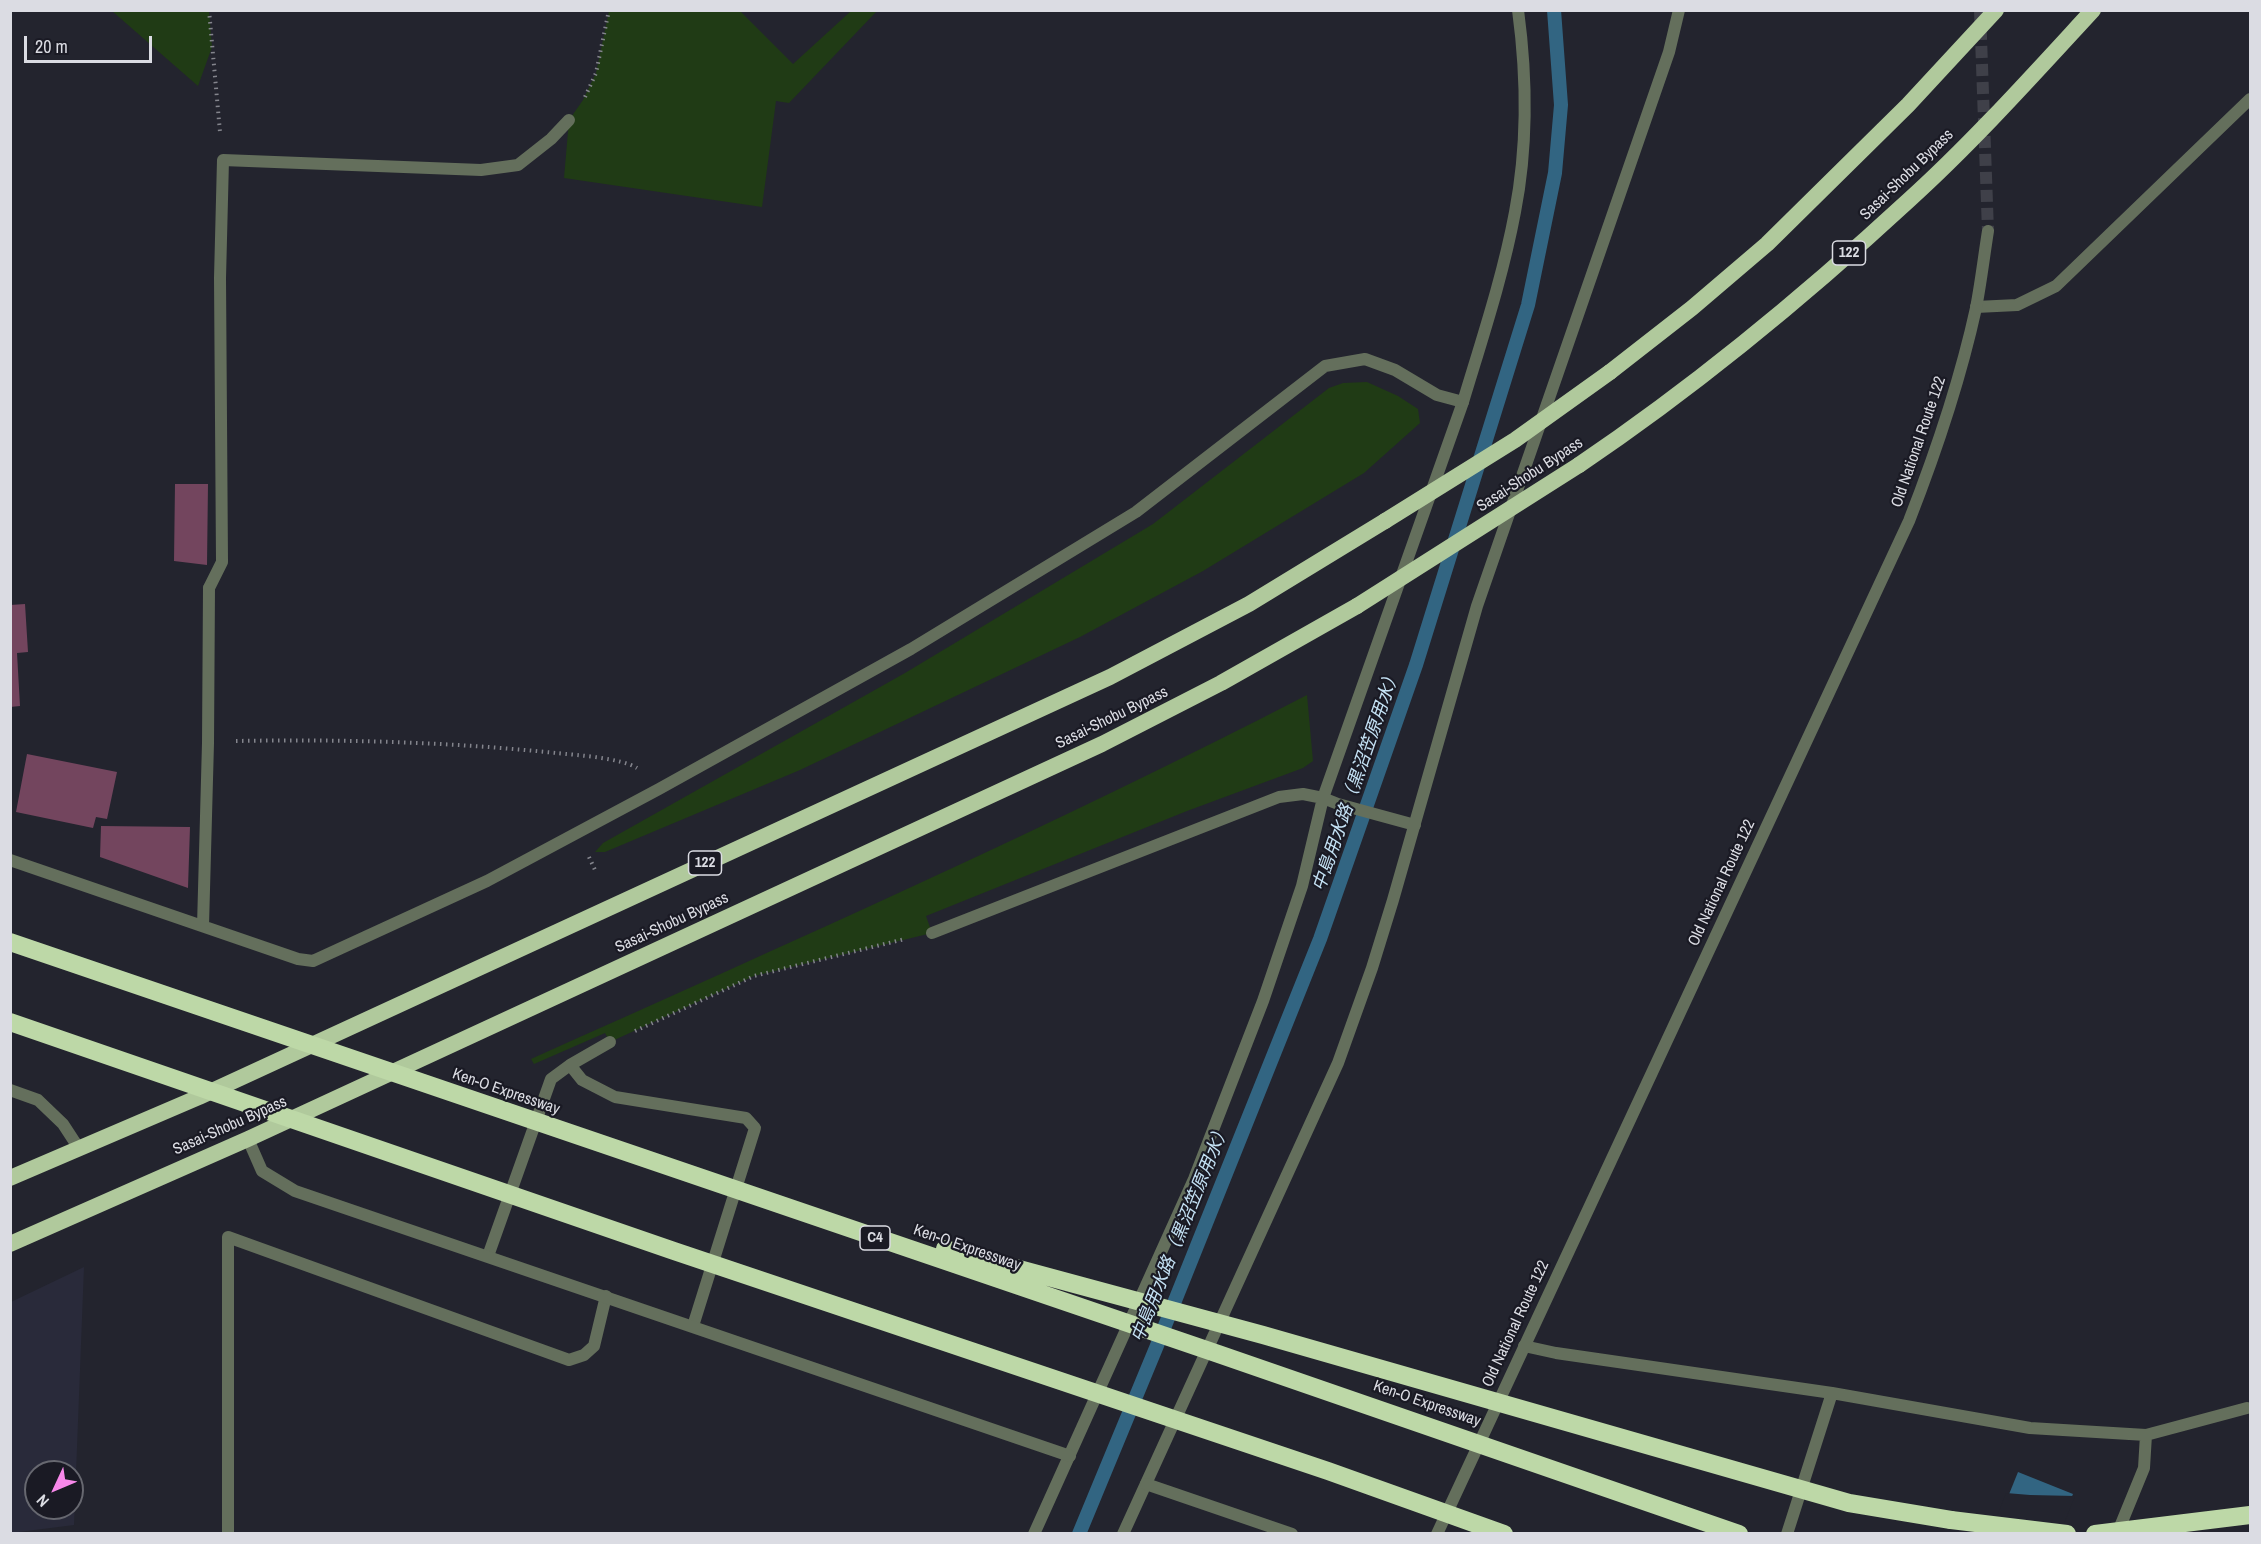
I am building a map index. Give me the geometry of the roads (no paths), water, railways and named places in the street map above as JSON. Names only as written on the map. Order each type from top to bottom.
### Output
[{"type":"highway","name":"122","points":[[10,1178],[199,1097],[1110,676],[1249,604],[1515,440],[1610,372],[1692,308],[1767,244],[1908,105],[1996,10]]},
{"type":"highway","name":"Sasai-Shobu Bypass","points":[[10,1244],[248,1139],[1102,744],[1221,683],[1358,606],[1633,429],[1709,372],[1911,199],[2024,85],[2093,10]]},
{"type":"highway","name":"Ken-O Expressway","points":[[10,942],[772,1203],[1352,1398],[1739,1533]]},
{"type":"highway","points":[[10,1022],[1504,1533]]},
{"type":"highway","points":[[772,1203],[1263,1335],[1849,1503],[1951,1520],[2067,1533]]},
{"type":"highway","points":[[2095,1533],[2250,1515]]},
{"type":"street","points":[[1034,1533],[1194,1179],[1246,1045],[1302,886],[1323,798],[1463,402],[1490,314],[1516,201],[1522,158],[1525,99],[1523,48],[1518,10]]},
{"type":"street","points":[[1123,1533],[1338,1063],[1372,968],[1477,606],[1669,52],[1678,10]]},
{"type":"street","points":[[1976,307],[2017,305],[2056,286],[2250,99]]},
{"type":"street","points":[[203,926],[209,588],[222,562],[220,278],[223,160],[481,170],[518,165],[551,139],[569,120]]},
{"type":"street","name":"Old National Route 122","points":[[1437,1533],[1909,521],[1940,442],[1976,307],[1988,231]]},
{"type":"street","points":[[10,860],[298,959],[313,960],[487,881],[911,649],[1136,512],[1325,366],[1365,359],[1395,370],[1437,395],[1463,402]]},
{"type":"street","points":[[932,933],[1279,797],[1303,794],[1323,798],[1414,825]]},
{"type":"street","points":[[488,1256],[551,1079],[610,1042]]},
{"type":"street","points":[[570,1065],[582,1080],[615,1097],[746,1118],[755,1128],[693,1326]]},
{"type":"street","points":[[10,1090],[38,1100],[63,1124],[78,1147]]},
{"type":"street","points":[[248,1139],[262,1171],[295,1191],[1070,1455]]},
{"type":"street","points":[[228,1533],[228,1237],[569,1360],[584,1355],[594,1346],[606,1296]]},
{"type":"street","points":[[1524,1346],[1556,1353],[1832,1393],[2030,1428],[2146,1435],[2247,1408]]},
{"type":"street","points":[[1787,1533],[1832,1393]]},
{"type":"street","points":[[2117,1533],[2144,1468],[2146,1435]]},
{"type":"street","points":[[1146,1484],[1292,1533]]},
{"type":"water","points":[[2018,1472],[2073,1494],[2057,1533],[1993,1534]]},
{"type":"waterway","name":"中島用水路（黒沼笠原用水）","points":[[1079,1534],[1320,939],[1416,665],[1528,305],[1555,173],[1561,105],[1554,10]]},
{"type":"tunnel","points":[[1980,10],[1988,231]]}]
